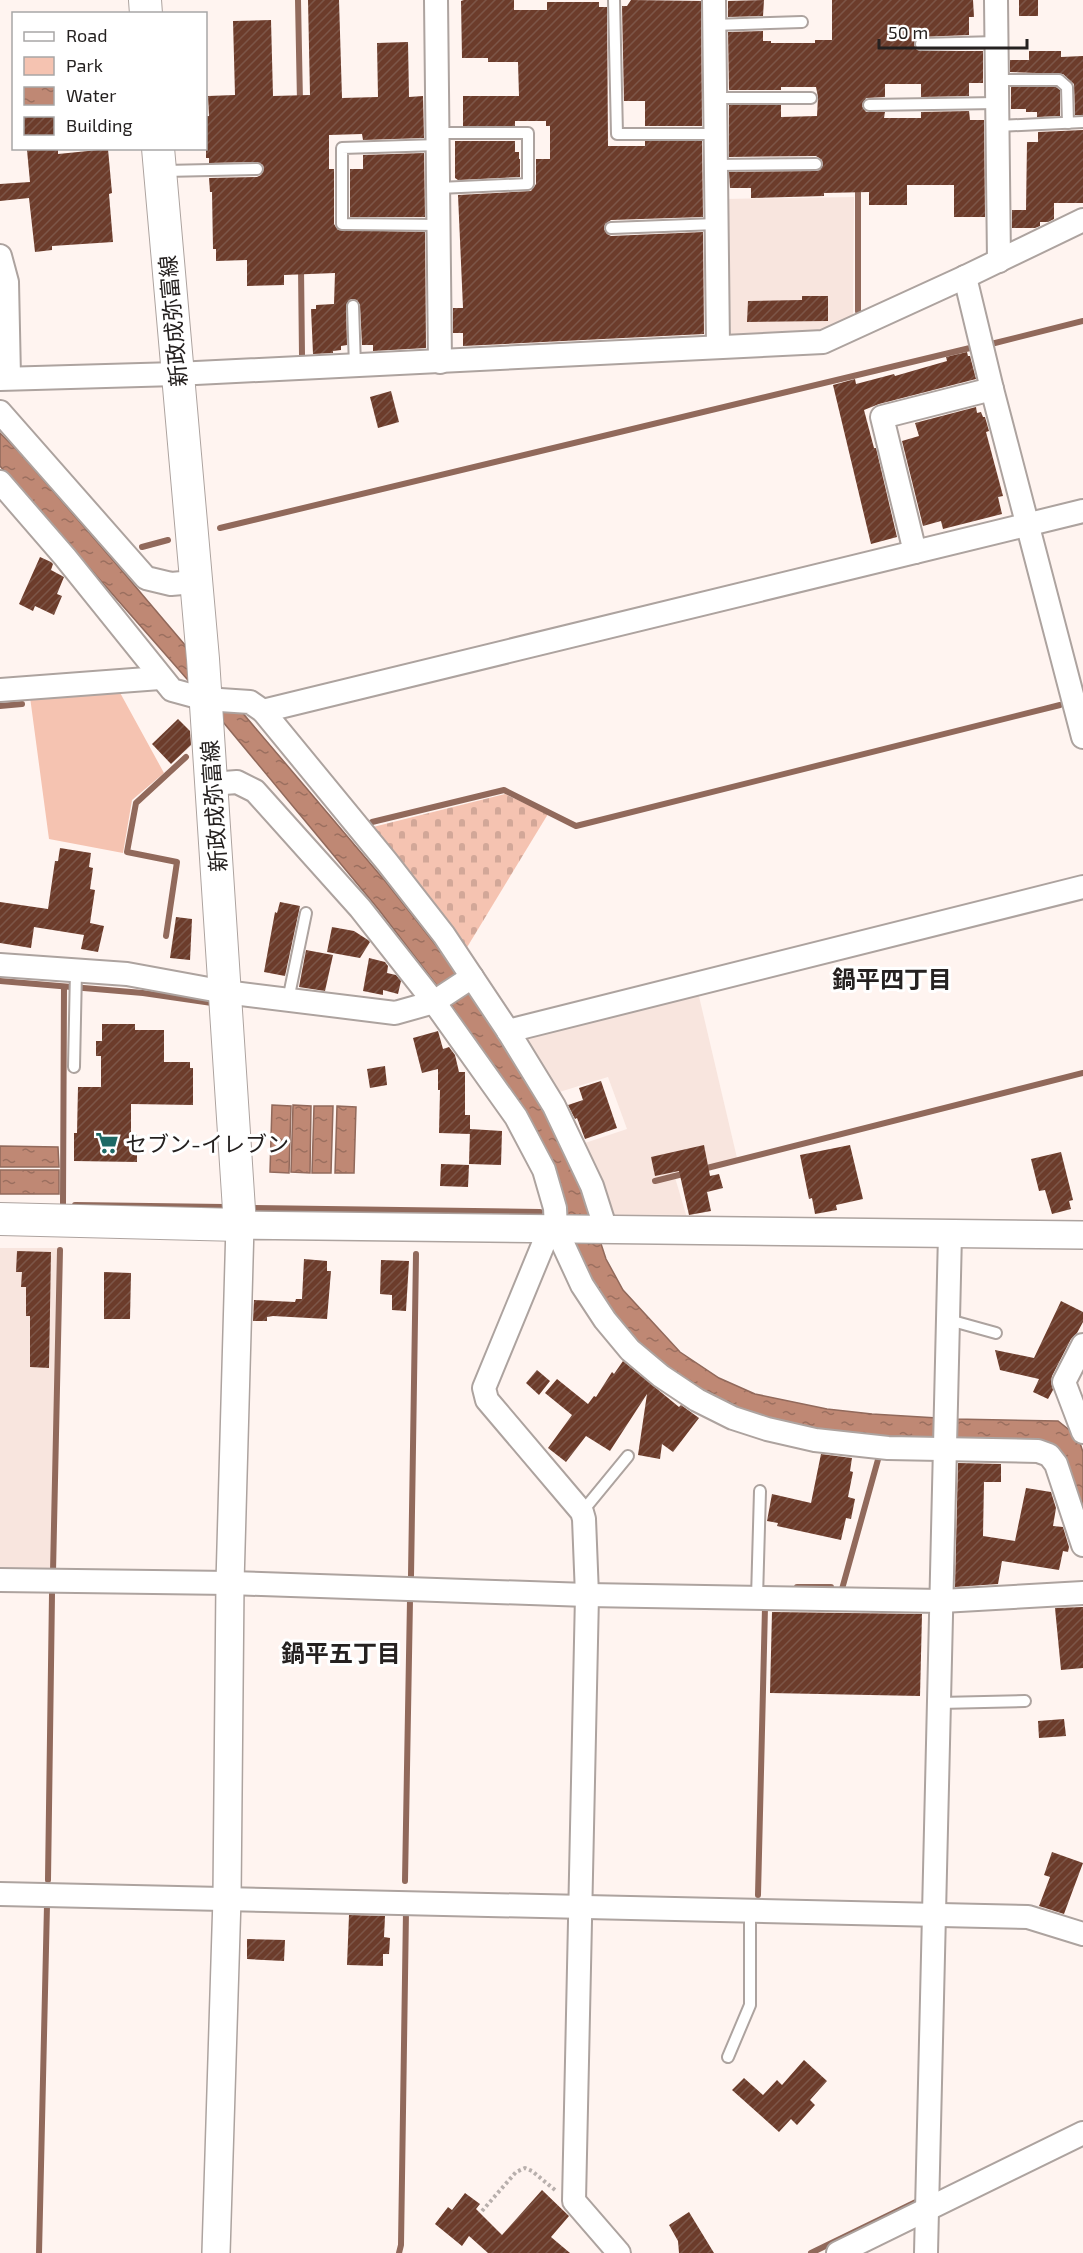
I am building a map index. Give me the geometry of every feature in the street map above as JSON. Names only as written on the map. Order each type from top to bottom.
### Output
[{"type":"main road","name":"新政成弥富線","points":[[159,160],[194,582],[202,659],[210,704],[211,784],[240,1225]]},
{"type":"main road","points":[[0,1219],[240,1225]]},
{"type":"street","points":[[436,0],[440,362]]},
{"type":"street","points":[[714,0],[718,346]]},
{"type":"street","points":[[996,0],[999,261]]},
{"type":"street","points":[[0,256],[7,282],[5,378],[176,374],[823,342],[1083,220]]},
{"type":"street","points":[[965,277],[1083,737]]},
{"type":"street","points":[[915,552],[882,417],[992,389]]},
{"type":"street","points":[[0,412],[146,578],[171,584],[194,582]]},
{"type":"street","points":[[0,482],[65,557],[160,678],[172,690],[210,704],[250,702],[263,711],[387,862],[444,935],[469,979],[508,1031],[554,1106],[592,1186],[602,1230]]},
{"type":"street","points":[[263,711],[1083,511]]},
{"type":"street","points":[[0,690],[160,678]]},
{"type":"street","points":[[211,784],[237,782],[255,791],[439,1000],[516,1117],[544,1170],[555,1208],[558,1229],[582,1285],[604,1320],[630,1350],[661,1376],[697,1400],[733,1418],[767,1430],[815,1440],[882,1448],[1038,1451],[1049,1455],[1056,1464],[1083,1545]]},
{"type":"street","points":[[508,1031],[1083,887]]},
{"type":"street","points":[[0,965],[76,981],[126,974],[225,992],[395,1012],[439,1000],[469,979]]},
{"type":"street","points":[[216,2253],[227,1898],[230,1583],[240,1225],[1083,1235]]},
{"type":"street","points":[[558,1229],[484,1388],[487,1400],[582,1512],[584,1519],[587,1595],[574,2201],[619,2253]]},
{"type":"street","points":[[926,2253],[936,1914],[950,1234]]},
{"type":"street","points":[[1083,1346],[1064,1382],[1083,1432]]},
{"type":"street","points":[[0,1580],[230,1583],[587,1595],[942,1601],[1083,1593]]},
{"type":"street","points":[[0,1894],[1028,1917],[1083,1934]]},
{"type":"street","points":[[838,2253],[1083,2133]]},
{"type":"lane","points":[[614,0],[617,134],[715,134]]},
{"type":"lane","points":[[714,26],[802,22]]},
{"type":"lane","points":[[921,44],[997,42]]},
{"type":"lane","points":[[997,80],[1059,80],[1067,87],[1068,123]]},
{"type":"lane","points":[[715,98],[811,98]]},
{"type":"lane","points":[[869,105],[997,103]]},
{"type":"lane","points":[[998,126],[1083,122]]},
{"type":"lane","points":[[439,188],[528,184],[528,133],[342,148],[342,224],[440,225]]},
{"type":"lane","points":[[159,160],[257,169]]},
{"type":"lane","points":[[716,165],[816,164]]},
{"type":"lane","points":[[611,228],[716,224]]},
{"type":"lane","points":[[353,306],[355,366]]},
{"type":"lane","points":[[288,1000],[306,913]]},
{"type":"lane","points":[[74,1067],[76,981]]},
{"type":"lane","points":[[949,1320],[996,1334]]},
{"type":"lane","points":[[582,1512],[628,1456]]},
{"type":"lane","points":[[757,1598],[760,1491]]},
{"type":"lane","points":[[939,1703],[1025,1701]]},
{"type":"lane","points":[[728,2057],[750,2005],[750,1910]]},
{"type":"path","points":[[482,2211],[516,2172],[525,2168],[560,2194],[574,2201]]},
{"type":"shaded area","points":[[854,197],[853,320],[824,333],[726,342],[723,199]]},
{"type":"shaded area","points":[[698,992],[737,1158],[674,1174],[687,1218],[614,1217],[604,1183],[582,1144],[627,1129],[608,1077],[553,1094],[518,1038]]},
{"type":"shaded area","points":[[0,1248],[61,1248],[55,1575],[0,1574]]},
{"type":"green space","points":[[118,689],[164,773],[132,800],[123,853],[49,839],[30,697]]},
{"type":"green space","points":[[505,794],[548,814],[466,949],[373,827]]},
{"type":"water","points":[[0,433],[118,566],[386,882],[457,972],[541,1099],[583,1189],[606,1259],[623,1290],[680,1352],[719,1378],[755,1394],[827,1409],[954,1419],[1058,1421],[1078,1437],[1083,1452],[1083,1527],[1059,1456],[802,1428],[760,1418],[712,1399],[650,1356],[617,1319],[575,1253],[533,1127],[448,1000],[379,910],[194,687],[0,466]]},
{"type":"water","points":[[272,1105],[291,1106],[289,1173],[270,1172]]},
{"type":"water","points":[[293,1105],[311,1106],[310,1173],[291,1172]]},
{"type":"water","points":[[314,1106],[333,1106],[331,1173],[312,1173]]},
{"type":"water","points":[[337,1106],[356,1107],[354,1173],[335,1173]]},
{"type":"water","points":[[0,1146],[58,1147],[59,1167],[0,1167]]},
{"type":"water","points":[[0,1170],[59,1170],[59,1194],[0,1194]]},
{"type":"building","points":[[308,0],[339,0],[342,98],[378,97],[377,43],[408,42],[409,97],[423,96],[424,138],[363,140],[362,134],[329,135],[329,169],[334,169],[334,224],[338,230],[425,232],[426,348],[373,351],[373,345],[362,345],[360,305],[357,300],[352,299],[346,306],[347,345],[341,346],[341,350],[333,351],[333,353],[313,354],[311,309],[316,309],[316,305],[334,304],[335,273],[284,275],[284,285],[247,286],[247,260],[216,261],[216,249],[213,249],[212,192],[210,192],[209,178],[257,177],[264,169],[263,165],[257,162],[209,163],[209,158],[206,158],[208,96],[235,95],[233,21],[271,20],[273,96],[310,95]]},
{"type":"building","points":[[514,0],[514,10],[547,10],[547,2],[599,2],[599,7],[607,7],[608,146],[645,146],[645,141],[702,141],[703,217],[611,220],[605,224],[604,229],[611,236],[703,232],[704,334],[463,346],[463,333],[453,333],[453,308],[463,308],[458,195],[531,191],[536,184],[536,159],[550,159],[550,126],[546,126],[546,121],[515,121],[515,126],[463,126],[463,96],[519,96],[518,62],[488,62],[488,58],[462,58],[461,1]]},
{"type":"building","points":[[631,0],[701,1],[702,126],[645,126],[645,101],[624,101],[622,6],[627,6]]},
{"type":"building","points":[[764,0],[763,16],[728,17],[728,1]]},
{"type":"building","points":[[832,0],[973,0],[974,17],[969,17],[969,35],[920,37],[915,40],[914,45],[917,50],[921,51],[983,51],[983,83],[969,83],[969,96],[921,97],[921,84],[885,84],[885,97],[866,98],[862,106],[866,112],[885,112],[884,118],[921,118],[921,112],[969,111],[970,120],[984,120],[985,217],[954,217],[954,185],[907,185],[907,205],[869,205],[869,192],[751,198],[751,188],[730,188],[729,172],[816,171],[820,170],[823,165],[822,160],[816,156],[729,157],[729,105],[781,105],[781,117],[817,116],[818,97],[816,87],[729,90],[728,32],[763,31],[763,41],[771,41],[771,43],[815,43],[815,40],[832,40]]},
{"type":"building","points":[[1019,0],[1038,0],[1038,16],[1019,16]]},
{"type":"building","points":[[1029,51],[1061,51],[1061,57],[1083,56],[1083,115],[1075,115],[1074,84],[1063,74],[1010,72],[1010,60],[1029,60]]},
{"type":"building","points":[[1011,87],[1056,87],[1060,90],[1060,116],[1037,117],[1037,112],[1011,109]]},
{"type":"building","points":[[1083,130],[1083,203],[1054,203],[1054,219],[1040,222],[1040,226],[1035,228],[1012,228],[1012,210],[1026,210],[1027,142],[1038,142],[1038,132]]},
{"type":"building","points":[[455,141],[515,141],[515,152],[519,152],[520,159],[520,177],[458,180],[455,178]]},
{"type":"building","points":[[27,150],[58,150],[58,154],[108,150],[113,242],[52,246],[52,250],[35,252],[29,198],[0,201],[0,184],[30,182]]},
{"type":"building","points":[[424,153],[425,217],[350,217],[350,169],[363,169],[363,155]]},
{"type":"building","points":[[802,296],[828,296],[828,321],[747,322],[748,301],[802,300]]},
{"type":"building","points":[[967,352],[976,379],[864,410],[874,448],[876,448],[897,537],[871,544],[833,385],[855,379],[856,384],[894,374],[895,376],[947,361],[946,357]]},
{"type":"building","points":[[391,391],[399,422],[378,428],[370,397]]},
{"type":"building","points":[[976,407],[977,413],[981,412],[985,417],[989,431],[986,432],[1003,496],[998,497],[1002,514],[943,529],[941,521],[923,526],[902,441],[919,436],[915,423]]},
{"type":"building","points":[[40,557],[51,562],[53,564],[51,570],[64,577],[57,594],[62,596],[54,615],[35,606],[33,611],[19,604]]},
{"type":"building","points":[[178,719],[190,731],[191,745],[171,764],[152,744]]},
{"type":"building","points":[[60,848],[91,853],[89,867],[93,868],[90,889],[95,890],[90,923],[104,926],[98,952],[81,949],[84,935],[34,927],[31,948],[0,943],[0,902],[48,909],[55,861],[58,861]]},
{"type":"building","points":[[280,902],[300,906],[285,976],[264,972],[275,912],[277,913]]},
{"type":"building","points":[[176,917],[192,919],[190,960],[170,958]]},
{"type":"building","points":[[332,927],[354,931],[370,942],[360,958],[327,952]]},
{"type":"building","points":[[306,950],[333,955],[325,991],[299,987]]},
{"type":"building","points":[[369,958],[385,962],[388,966],[387,973],[396,975],[401,981],[398,994],[383,990],[383,995],[363,991]]},
{"type":"building","points":[[102,1024],[135,1024],[135,1030],[164,1030],[164,1062],[190,1062],[190,1068],[193,1068],[193,1105],[131,1104],[131,1134],[137,1134],[137,1162],[74,1161],[78,1087],[101,1087],[101,1056],[96,1056],[96,1041],[102,1041]]},
{"type":"building","points":[[438,1031],[443,1049],[449,1047],[455,1055],[459,1072],[465,1072],[465,1115],[470,1115],[470,1134],[439,1133],[438,1069],[422,1073],[413,1038]]},
{"type":"building","points":[[385,1066],[387,1085],[370,1088],[367,1069]]},
{"type":"building","points":[[601,1081],[617,1128],[585,1139],[577,1118],[575,1119],[568,1105],[583,1100],[579,1088]]},
{"type":"building","points":[[470,1129],[502,1131],[501,1165],[469,1164]]},
{"type":"building","points":[[704,1145],[710,1176],[719,1174],[723,1188],[707,1192],[711,1211],[689,1215],[679,1171],[655,1176],[651,1157]]},
{"type":"building","points":[[850,1145],[863,1199],[836,1205],[837,1210],[815,1214],[812,1198],[809,1199],[800,1155]]},
{"type":"building","points":[[1061,1152],[1073,1200],[1069,1201],[1071,1209],[1052,1214],[1045,1190],[1039,1191],[1031,1159]]},
{"type":"building","points":[[441,1164],[469,1165],[468,1187],[440,1186]]},
{"type":"building","points":[[17,1251],[51,1252],[49,1368],[30,1367],[30,1316],[26,1316],[26,1287],[21,1287],[22,1272],[16,1272]]},
{"type":"building","points":[[304,1259],[327,1261],[327,1271],[331,1271],[327,1319],[273,1316],[267,1317],[267,1321],[253,1321],[254,1300],[295,1302],[296,1299],[302,1299]]},
{"type":"building","points":[[381,1260],[409,1261],[406,1311],[392,1310],[392,1295],[380,1294]]},
{"type":"building","points":[[104,1272],[131,1273],[130,1319],[104,1319]]},
{"type":"building","points":[[1061,1301],[1083,1312],[1083,1322],[1071,1339],[1052,1376],[1053,1390],[1048,1399],[1033,1392],[1039,1379],[1000,1370],[995,1350],[1034,1358]]},
{"type":"building","points":[[623,1361],[679,1407],[681,1405],[699,1418],[673,1452],[662,1444],[660,1459],[638,1455],[647,1394],[610,1451],[586,1436],[566,1462],[548,1448],[572,1415],[545,1393],[557,1379],[588,1404]]},
{"type":"building","points":[[537,1370],[550,1381],[539,1395],[526,1383]]},
{"type":"building","points":[[821,1454],[852,1458],[850,1471],[853,1472],[848,1497],[855,1499],[851,1519],[846,1518],[841,1540],[777,1526],[778,1523],[767,1521],[772,1494],[811,1503]]},
{"type":"building","points":[[958,1463],[1001,1464],[1001,1482],[984,1482],[983,1536],[1015,1541],[1026,1488],[1051,1492],[1056,1508],[1053,1526],[1063,1527],[1069,1547],[1068,1552],[1063,1551],[1059,1570],[1002,1561],[998,1584],[955,1587]]},
{"type":"building","points":[[1083,1607],[1083,1668],[1061,1670],[1055,1608]]},
{"type":"building","points":[[772,1612],[922,1614],[920,1696],[770,1693]]},
{"type":"building","points":[[1064,1719],[1066,1736],[1039,1738],[1038,1721]]},
{"type":"building","points":[[1052,1852],[1083,1863],[1064,1914],[1039,1906],[1050,1877],[1044,1875]]},
{"type":"building","points":[[349,1915],[385,1916],[384,1937],[390,1938],[389,1954],[383,1954],[383,1966],[347,1965]]},
{"type":"building","points":[[247,1939],[285,1940],[284,1961],[247,1959]]},
{"type":"building","points":[[804,2060],[827,2081],[810,2100],[815,2105],[797,2125],[791,2119],[779,2132],[732,2090],[744,2078],[763,2095],[777,2080],[782,2085]]},
{"type":"building","points":[[542,2190],[569,2216],[551,2237],[570,2253],[488,2253],[469,2236],[462,2246],[435,2224],[448,2207],[452,2210],[465,2193],[480,2204],[476,2209],[502,2235]]},
{"type":"building","points":[[689,2212],[714,2253],[679,2253],[678,2241],[669,2225]]},
{"type":"waterway","points":[[298,0],[300,102]]},
{"type":"waterway","points":[[858,187],[858,311]]},
{"type":"waterway","points":[[301,268],[302,355]]},
{"type":"waterway","points":[[987,345],[1083,321]]},
{"type":"waterway","points":[[220,528],[970,348]]},
{"type":"waterway","points":[[142,547],[168,540]]},
{"type":"waterway","points":[[0,706],[22,704]]},
{"type":"waterway","points":[[372,822],[504,790],[576,826],[1060,705]]},
{"type":"waterway","points":[[166,936],[177,862],[127,852],[136,803],[186,757]]},
{"type":"waterway","points":[[0,981],[143,993],[212,1003]]},
{"type":"waterway","points":[[63,1205],[64,987]]},
{"type":"waterway","points":[[703,1169],[1083,1073]]},
{"type":"waterway","points":[[655,1181],[687,1173]]},
{"type":"waterway","points":[[75,1205],[224,1207]]},
{"type":"waterway","points":[[254,1208],[540,1212]]},
{"type":"waterway","points":[[53,1572],[60,1250]]},
{"type":"waterway","points":[[411,1576],[416,1254]]},
{"type":"waterway","points":[[842,1589],[879,1456]]},
{"type":"waterway","points":[[797,1587],[831,1587]]},
{"type":"waterway","points":[[48,1880],[52,1594]]},
{"type":"waterway","points":[[405,1881],[410,1600]]},
{"type":"waterway","points":[[758,1895],[765,1607]]},
{"type":"waterway","points":[[39,2253],[47,1905]]},
{"type":"waterway","points":[[399,2253],[401,2245],[406,1911]]},
{"type":"waterway","points":[[811,2253],[918,2201],[918,2196]]},
{"type":"place","name":"セブン-イレブン","points":[[107,1143]]},
{"type":"district","name":"鍋平四丁目","points":[[892,978]]},
{"type":"district","name":"鍋平五丁目","points":[[341,1652]]}]
